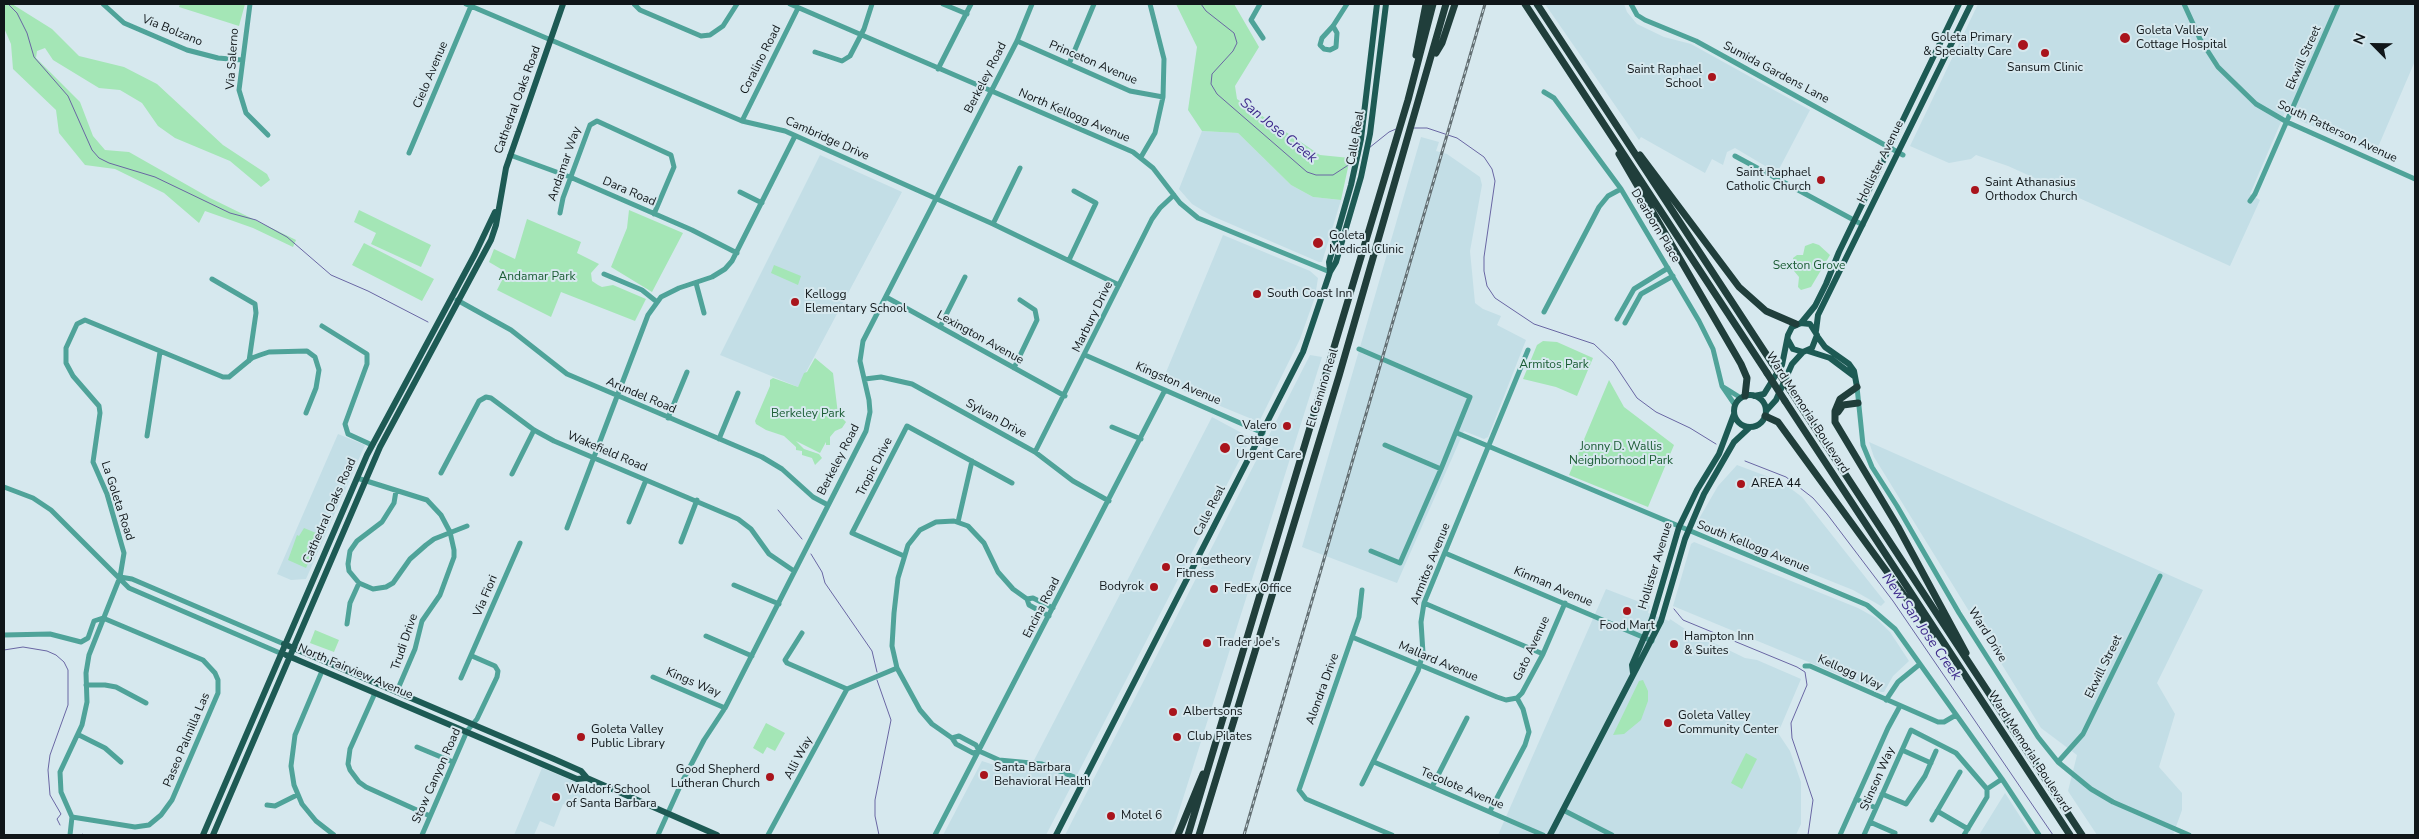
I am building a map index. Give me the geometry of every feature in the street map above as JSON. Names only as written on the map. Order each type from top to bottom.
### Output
[{"type":"highway","points":[[1408,100],[1426,4]]},
{"type":"highway","name":"El Camino Real","points":[[1188,835],[1402,121],[1433,4]]},
{"type":"highway","name":"El Camino Real","points":[[1199,835],[1339,376],[1446,4]]},
{"type":"highway","points":[[1430,65],[1442,43],[1455,4]]},
{"type":"highway","name":"Ward Memorial Boulevard","points":[[1525,4],[2070,835]]},
{"type":"highway","name":"Ward Memorial Boulevard","points":[[1538,4],[2082,835]]},
{"type":"highway","points":[[1608,131],[1649,209],[1741,364],[1747,378],[1743,397]]},
{"type":"highway","points":[[1628,142],[1646,160],[1739,287],[1766,311],[1798,324]]},
{"type":"highway","points":[[1857,387],[1845,394],[1837,404],[1834,417],[1837,425],[1898,527],[1963,644],[1970,665]]},
{"type":"highway","points":[[1837,425],[1838,412],[1843,404],[1858,403]]},
{"type":"highway","points":[[1766,414],[1778,422],[1938,643],[1962,671]]},
{"type":"highway","points":[[1178,835],[1198,783],[1210,762]]},
{"type":"main road","name":"Cathedral Oaks Road","points":[[213,835],[383,440],[459,302],[490,240],[496,225],[498,206],[510,155],[563,4]]},
{"type":"main road","name":"Calle Real","points":[[1330,272],[1329,262],[1360,144],[1377,4]]},
{"type":"main road","name":"Calle Real","points":[[1056,835],[1303,352],[1330,272],[1336,262],[1364,165],[1370,134],[1386,4]]},
{"type":"main road","name":"Hollister Avenue","points":[[1798,324],[1814,306],[1826,284],[1959,4]]},
{"type":"main road","name":"Hollister Avenue","points":[[1816,333],[1818,315],[1900,154],[1971,4]]},
{"type":"main road","name":"Cathedral Oaks Road","points":[[203,835],[280,653],[372,444],[475,254],[498,206]]},
{"type":"main road","points":[[1798,324],[1810,324],[1816,333],[1815,344],[1792,364],[1776,400],[1759,425],[1749,428],[1739,424],[1734,414],[1735,405],[1743,397],[1754,396],[1764,394],[1782,365],[1790,331],[1798,324]]},
{"type":"main road","name":"Ward Drive","points":[[1816,333],[1825,347],[1849,364],[1854,371],[1857,387]]},
{"type":"main road","points":[[1788,340],[1794,349],[1830,358],[1854,376]]},
{"type":"main road","points":[[1754,396],[1763,402],[1766,414]]},
{"type":"main road","name":"Hollister Avenue","points":[[1550,835],[1633,673],[1638,668],[1652,641],[1666,608],[1688,531],[1722,456],[1734,414]]},
{"type":"main road","name":"Hollister Avenue","points":[[1633,673],[1632,665],[1645,638],[1658,601],[1679,527],[1696,490],[1722,456],[1749,428]]},
{"type":"main road","name":"North Fairview Avenue","points":[[284,644],[398,691],[581,771],[587,778],[716,835]]},
{"type":"main road","name":"North Fairview Avenue","points":[[280,653],[577,779],[587,778]]},
{"type":"street","name":"Via Bolzano","points":[[103,4],[124,22],[180,47],[218,58],[242,60]]},
{"type":"street","name":"Via Salerno","points":[[250,4],[239,90],[242,103],[251,119],[268,135]]},
{"type":"street","points":[[634,4],[640,10],[701,36],[710,35],[723,26],[738,4]]},
{"type":"street","name":"North Kellogg Avenue","points":[[790,4],[1141,157],[1153,168],[1186,209],[1202,220],[1330,272]]},
{"type":"street","points":[[814,52],[842,61],[850,56],[861,35],[872,4]]},
{"type":"street","points":[[943,4],[967,14]]},
{"type":"street","points":[[938,69],[971,4]]},
{"type":"street","name":"Berkeley Road","points":[[658,835],[701,745],[726,708],[868,426],[869,400],[860,361],[863,341],[1017,40],[1032,4]]},
{"type":"street","points":[[1069,64],[1094,4]]},
{"type":"street","points":[[1141,157],[1155,133],[1163,97],[1164,59],[1150,4]]},
{"type":"street","points":[[1260,4],[1251,20],[1263,38]]},
{"type":"street","points":[[1333,26],[1337,33],[1336,47],[1330,50],[1324,49],[1320,45],[1322,38],[1333,26],[1347,4]]},
{"type":"street","name":"Sumida Gardens Lane","points":[[1631,4],[1637,15],[1669,32],[1696,41],[1900,154]]},
{"type":"street","name":"South Patterson Avenue","points":[[2184,4],[2200,39],[2228,78],[2256,104],[2287,122],[2415,180]]},
{"type":"street","name":"Ekwill Street","points":[[2250,201],[2255,194],[2338,4]]},
{"type":"street","name":"Cambridge Drive","points":[[469,5],[742,121],[776,128],[795,136],[993,224],[1119,285]]},
{"type":"street","name":"Cielo Avenue","points":[[409,153],[469,5]]},
{"type":"street","name":"Coralino Road","points":[[742,121],[798,8]]},
{"type":"street","name":"Princeton Avenue","points":[[1017,40],[1130,91],[1163,97]]},
{"type":"street","name":"Dearborn Place","points":[[1544,92],[1554,98],[1621,189],[1673,276],[1713,349],[1722,386],[1735,405]]},
{"type":"street","name":"Andamar Way","points":[[560,213],[570,177],[591,120],[597,121],[668,154],[673,159]]},
{"type":"street","points":[[1353,128],[1362,129]]},
{"type":"street","points":[[567,528],[645,322],[657,302],[671,291],[706,280],[725,269],[737,253],[795,136]]},
{"type":"street","name":"Dara Road","points":[[510,155],[570,177],[737,253]]},
{"type":"street","points":[[1735,156],[1863,225]]},
{"type":"street","points":[[654,214],[674,167],[673,159],[680,158]]},
{"type":"street","points":[[993,224],[1020,168]]},
{"type":"street","points":[[1544,312],[1599,207],[1608,196],[1621,189]]},
{"type":"street","points":[[1069,260],[1096,204],[1074,191]]},
{"type":"street","points":[[740,192],[762,203]]},
{"type":"street","name":"Marbury Drive","points":[[1035,452],[1156,213],[1174,194]]},
{"type":"street","points":[[1617,319],[1634,288],[1668,268]]},
{"type":"street","points":[[604,274],[642,290],[657,302]]},
{"type":"street","points":[[1625,323],[1641,294],[1673,276]]},
{"type":"street","points":[[940,326],[965,277]]},
{"type":"street","points":[[212,279],[255,304],[256,313],[249,361]]},
{"type":"street","points":[[696,283],[704,313]]},
{"type":"street","name":"Arundel Road","points":[[451,297],[511,330],[567,374],[774,463],[807,492],[828,505]]},
{"type":"street","name":"Lexington Avenue","points":[[886,297],[1065,396]]},
{"type":"street","points":[[1014,368],[1037,320],[1034,310],[1020,300]]},
{"type":"street","name":"La Goleta Road","points":[[72,817],[61,792],[60,772],[79,735],[85,714],[89,655],[120,577],[124,553],[107,494],[93,462],[100,413],[99,406],[68,370],[66,348],[76,324],[85,320],[222,378],[230,377],[249,361],[270,352],[306,352],[311,354],[318,362],[319,370],[316,388],[306,413]]},
{"type":"street","points":[[322,326],[367,354],[367,364],[345,424],[348,434],[372,444]]},
{"type":"street","points":[[1359,349],[1468,395],[1470,401],[1400,563],[1371,551]]},
{"type":"street","name":"Armitos Avenue","points":[[1362,784],[1420,665],[1424,653],[1421,622],[1424,603],[1528,350]]},
{"type":"street","points":[[147,436],[160,352]]},
{"type":"street","name":"Kingston Avenue","points":[[1085,355],[1263,433]]},
{"type":"street","points":[[668,418],[687,372]]},
{"type":"street","name":"Sylvan Drive","points":[[865,379],[881,377],[900,379],[912,384],[1035,452],[1073,481],[1109,501]]},
{"type":"street","points":[[1722,386],[1743,397]]},
{"type":"street","name":"Ward Drive","points":[[1857,387],[1862,445],[1872,467],[1981,648],[2038,737],[2058,762],[2078,780],[2102,796],[2189,835]]},
{"type":"street","name":"Encina Road","points":[[935,835],[1165,390]]},
{"type":"street","points":[[719,438],[738,393]]},
{"type":"street","name":"Wakefield Road","points":[[440,472],[481,399],[490,398],[534,430],[594,458],[697,500],[745,523],[769,554],[794,570]]},
{"type":"street","name":"Tropic Drive","points":[[904,556],[852,532],[907,426],[1012,483]]},
{"type":"street","points":[[1112,427],[1141,439]]},
{"type":"street","points":[[512,474],[534,430]]},
{"type":"street","name":"South Kellogg Avenue","points":[[1457,433],[1867,605],[1895,629],[2002,779],[2039,835]]},
{"type":"street","points":[[1384,445],[1442,469]]},
{"type":"street","points":[[958,522],[972,461]]},
{"type":"street","name":"Trudi Drive","points":[[357,478],[427,500],[441,515],[450,532],[454,557],[440,595],[422,621],[415,649],[398,691]]},
{"type":"street","points":[[629,522],[646,480]]},
{"type":"street","name":"North Fairview Avenue","points":[[4,487],[33,498],[51,510],[129,588],[280,653]]},
{"type":"street","points":[[396,491],[394,503],[382,522],[358,541],[350,551],[349,571],[359,584],[373,588],[386,587],[393,583],[418,552],[434,539],[467,526]]},
{"type":"street","points":[[682,542],[697,500]]},
{"type":"street","points":[[1049,616],[1029,605],[1027,599],[1012,589],[998,572],[978,534],[968,526],[958,522],[947,521],[928,525],[913,536],[904,556],[898,578],[892,646],[896,668],[926,718],[936,728],[952,738],[959,736],[976,745],[979,751],[999,760],[1042,764],[1084,781]]},
{"type":"street","name":"Via Fiori","points":[[461,678],[520,543]]},
{"type":"street","name":"Kinman Avenue","points":[[1445,552],[1652,641]]},
{"type":"street","name":"Ekwill Street","points":[[2058,762],[2083,734],[2160,576]]},
{"type":"street","name":"North Fairview Avenue","points":[[120,577],[132,579],[284,644]]},
{"type":"street","points":[[346,624],[350,602],[359,584]]},
{"type":"street","points":[[734,585],[779,604]]},
{"type":"street","name":"Alondra Drive","points":[[1362,590],[1359,617],[1300,784],[1300,794],[1306,799],[1392,835]]},
{"type":"street","points":[[1027,599],[1033,598],[1053,608]]},
{"type":"street","points":[[1424,603],[1543,654]]},
{"type":"street","name":"Gato Avenue","points":[[1490,811],[1525,745],[1529,732],[1526,717],[1517,698],[1522,693],[1543,654],[1565,603]]},
{"type":"street","points":[[4,634],[50,634],[81,642],[88,638],[94,621],[103,618]]},
{"type":"street","name":"Paseo Palmilla Las","points":[[72,817],[134,827],[149,824],[162,816],[172,800],[218,693],[218,680],[215,673],[203,660],[103,618]]},
{"type":"street","points":[[802,632],[785,660],[787,663],[847,689],[896,668]]},
{"type":"street","points":[[706,636],[752,656]]},
{"type":"street","name":"Mallard Avenue","points":[[1352,637],[1497,697],[1506,700],[1517,698]]},
{"type":"street","name":"Stow Canyon Road","points":[[422,835],[453,762],[471,724],[477,719],[484,705],[498,671],[492,664],[472,656]]},
{"type":"street","name":"Kellogg Way","points":[[1886,700],[1898,682],[1920,664]]},
{"type":"street","name":"Kellogg Way","points":[[1805,666],[1810,666],[1938,722],[1944,722],[1956,715]]},
{"type":"street","points":[[322,671],[299,725],[293,745],[292,776],[298,795],[309,814],[334,835]]},
{"type":"street","name":"Kings Way","points":[[653,677],[726,708]]},
{"type":"street","points":[[86,685],[105,684],[116,687],[146,702]]},
{"type":"street","name":"Alli Way","points":[[768,835],[847,689]]},
{"type":"street","points":[[375,693],[350,749],[348,764],[350,770],[359,782],[366,787],[430,816]]},
{"type":"street","points":[[1840,835],[1888,728],[1900,706]]},
{"type":"street","points":[[1432,787],[1467,718]]},
{"type":"street","name":"Stinson Way","points":[[1864,835],[1911,730],[1956,752],[1987,789]]},
{"type":"street","points":[[79,735],[105,748],[121,762]]},
{"type":"street","points":[[417,747],[453,762]]},
{"type":"street","points":[[1902,750],[1931,762]]},
{"type":"street","points":[[1882,794],[1906,804],[1924,776],[1936,751]]},
{"type":"street","name":"Tecolote Avenue","points":[[1374,762],[1543,835]]},
{"type":"street","points":[[1932,820],[1960,772]]},
{"type":"street","points":[[1964,835],[1987,797],[1987,789],[2002,779]]},
{"type":"street","points":[[267,805],[276,806],[298,795]]},
{"type":"street","points":[[1856,799],[1876,808]]},
{"type":"street","points":[[1563,810],[1612,835]]},
{"type":"street","points":[[1937,811],[1968,830]]},
{"type":"street","points":[[70,835],[72,817]]},
{"type":"street","points":[[1870,822],[1895,833]]},
{"type":"street","points":[[1883,835],[1886,829]]},
{"type":"shaded area","points":[[1545,4],[1624,4],[1627,12],[1637,24],[1664,37],[1691,44],[1810,110],[1777,173],[1735,148],[1727,152],[1723,165],[1712,159],[1705,173],[1641,137],[1639,140]]},
{"type":"shaded area","points":[[1978,4],[2415,4],[2415,61],[2375,154],[2299,120],[2298,115],[2287,108],[2250,194],[2260,200],[2230,266],[2008,166],[1976,155],[1971,159],[1949,163],[1910,146]]},
{"type":"shaded area","points":[[1202,131],[1238,133],[1291,185],[1313,197],[1341,200],[1322,262],[1212,216],[1192,204],[1179,189]]},
{"type":"shaded area","points":[[1421,137],[1439,142],[1436,151],[1447,154],[1480,177],[1482,185],[1470,251],[1475,303],[1483,309],[1501,316],[1497,325],[1526,340],[1488,437],[1484,439],[1464,431],[1397,583],[1302,547]]},
{"type":"shaded area","name":"Kellogg Elementary School","points":[[820,155],[902,192],[798,387],[720,355]]},
{"type":"shaded area","points":[[1223,235],[1310,271],[1318,278],[1315,297],[1300,339],[1259,422],[1162,382]]},
{"type":"shaded area","points":[[1310,355],[1322,357],[1170,835],[1065,835]]},
{"type":"shaded area","points":[[1212,417],[1251,438],[1046,835],[943,835],[982,761],[1000,767],[1031,766]]},
{"type":"shaded area","points":[[338,434],[365,445],[306,579],[291,580],[277,574]]},
{"type":"shaded area","points":[[1869,442],[2203,590],[2157,683],[2175,714],[2159,767],[2182,793],[2182,810],[2173,835],[2097,835],[2068,791],[2077,755],[2041,728],[1874,457]]},
{"type":"shaded area","points":[[1737,465],[1782,482],[1802,497],[1885,602],[1881,606],[1853,590],[1698,528],[1697,525],[1700,517],[1718,486]]},
{"type":"shaded area","points":[[1694,542],[1858,608],[1876,618],[1890,632],[1909,661],[1893,676],[1884,692],[1881,692],[1673,606],[1691,544]]},
{"type":"shaded area","points":[[1606,589],[1650,606],[1648,613],[1669,621],[1670,619],[1685,629],[1745,658],[1757,660],[1801,679],[1778,733],[1790,751],[1801,782],[1801,824],[1796,835],[1498,835]]},
{"type":"shaded area","name":"Waldorf School of Santa Barbara","points":[[542,768],[586,786],[576,809],[563,804],[554,827],[540,821],[534,835],[514,835]]},
{"type":"shaded area","points":[[2005,793],[2032,835],[1979,835]]},
{"type":"green space","points":[[4,4],[12,4],[52,29],[79,56],[124,67],[157,84],[223,145],[267,174],[270,180],[261,187],[230,161],[175,138],[158,126],[142,103],[120,90],[99,88],[53,60],[45,48],[37,51],[36,58],[80,102],[93,136],[105,150],[129,152],[210,198],[296,240],[293,247],[253,228],[205,211],[199,223],[164,193],[115,169],[85,165],[59,133],[56,110],[13,69],[11,44],[4,28]]},
{"type":"green space","points":[[180,4],[245,4],[239,26],[179,7]]},
{"type":"green space","points":[[1176,4],[1234,4],[1259,47],[1235,86],[1237,99],[1320,155],[1350,158],[1341,200],[1313,197],[1291,185],[1238,133],[1202,131],[1188,110],[1197,47]]},
{"type":"green space","points":[[359,210],[431,245],[421,267],[371,244],[376,233],[354,222]]},
{"type":"green space","points":[[629,210],[683,233],[652,292],[611,267],[627,228]]},
{"type":"green space","name":"Andamar Park","points":[[527,219],[581,242],[577,253],[599,264],[591,273],[592,281],[602,287],[613,285],[646,299],[635,321],[561,292],[551,317],[497,290],[506,272],[489,262],[494,249],[515,259]]},
{"type":"green space","points":[[364,243],[434,279],[422,301],[352,265]]},
{"type":"green space","name":"Sexton Grove","points":[[1813,243],[1819,245],[1830,255],[1811,287],[1801,290],[1798,287],[1799,277],[1794,271],[1793,258],[1797,255],[1803,255],[1805,246]]},
{"type":"green space","points":[[774,265],[801,276],[798,285],[771,273]]},
{"type":"green space","name":"Armitos Park","points":[[1543,341],[1557,342],[1593,358],[1577,396],[1556,387],[1523,379],[1537,345]]},
{"type":"green space","name":"Berkeley Park","points":[[815,358],[833,373],[838,414],[846,422],[842,428],[835,431],[830,437],[830,445],[826,445],[826,442],[820,453],[796,441],[804,449],[819,454],[822,458],[815,465],[812,458],[802,455],[802,451],[796,450],[796,447],[784,436],[766,430],[756,424],[755,421],[770,386],[770,380],[773,378],[798,387],[804,373],[807,372]]},
{"type":"green space","name":"Jonny D. Wallis Neighborhood Park","points":[[1609,380],[1624,407],[1674,445],[1648,507],[1569,475]]},
{"type":"green space","points":[[304,528],[321,535],[306,568],[288,560],[297,535],[299,536]]},
{"type":"green space","points":[[315,630],[339,640],[334,652],[310,643]]},
{"type":"green space","points":[[1643,680],[1648,691],[1648,701],[1641,720],[1624,734],[1613,735],[1639,681]]},
{"type":"green space","points":[[766,723],[785,733],[775,751],[767,747],[763,754],[753,748]]},
{"type":"green space","points":[[1746,753],[1757,759],[1742,789],[1731,783]]},
{"type":"waterway","points":[[8,4],[17,13],[27,33],[34,57],[68,96],[92,150],[99,158],[109,163],[155,177],[230,213],[256,220],[287,237],[331,275],[368,291],[428,322]]},
{"type":"waterway","name":"San Jose Creek","points":[[1201,4],[1206,11],[1234,33],[1237,43],[1233,51],[1212,74],[1211,84],[1217,94],[1307,172],[1316,175],[1333,175],[1353,162]]},
{"type":"waterway","name":"San Jose Creek","points":[[1413,128],[1427,128],[1457,138],[1484,157],[1492,169],[1495,181],[1484,257],[1484,271],[1487,286],[1495,298],[1534,324],[1594,344],[1613,362],[1637,398],[1656,412],[1690,428],[1716,444]]},
{"type":"waterway","name":"San Jose Creek","points":[[1369,148],[1389,132],[1396,129]]},
{"type":"waterway","name":"New San Jose Creek","points":[[1745,461],[1786,477],[1813,498],[1827,514],[1893,601],[2053,835]]},
{"type":"waterway","points":[[778,510],[802,539]]},
{"type":"waterway","points":[[811,554],[822,572],[825,583],[872,651],[877,672]]},
{"type":"waterway","points":[[1674,609],[1683,620],[1805,672],[1807,685],[1791,723],[1792,738],[1813,800],[1808,835]]},
{"type":"waterway","points":[[4,650],[23,647],[47,651],[56,655],[64,662],[68,670],[68,705],[50,755],[48,770],[50,795],[61,814],[57,819],[60,825]]},
{"type":"waterway","points":[[877,680],[891,720],[875,800],[875,816],[879,835]]},
{"type":"waterway","points":[[233,835],[260,835]]},
{"type":"railway","points":[[1244,835],[1485,4]]},
{"type":"place","name":"Goleta Valley Cottage Hospital","points":[[2125,38]]},
{"type":"place","name":"Goleta Primary & Specialty Care","points":[[2023,45]]},
{"type":"place","name":"Sansum Clinic","points":[[2045,53]]},
{"type":"place","name":"Saint Raphael School","points":[[1712,77]]},
{"type":"place","name":"Saint Raphael Catholic Church","points":[[1821,180]]},
{"type":"place","name":"Saint Athanasius Orthodox Church","points":[[1975,190]]},
{"type":"place","name":"Goleta Medical Clinic","points":[[1318,243]]},
{"type":"place","name":"South Coast Inn","points":[[1257,294]]},
{"type":"place","name":"Kellogg Elementary School","points":[[795,302]]},
{"type":"place","name":"Valero","points":[[1287,426]]},
{"type":"place","name":"Cottage Urgent Care","points":[[1225,448]]},
{"type":"place","name":"AREA 44","points":[[1741,484]]},
{"type":"place","name":"Orangetheory Fitness","points":[[1166,567]]},
{"type":"place","name":"Bodyrok","points":[[1154,587]]},
{"type":"place","name":"FedEx Office","points":[[1214,589]]},
{"type":"place","name":"Food Mart","points":[[1627,611]]},
{"type":"place","name":"Trader Joe's","points":[[1207,643]]},
{"type":"place","name":"Hampton Inn & Suites","points":[[1674,644]]},
{"type":"place","name":"Albertsons","points":[[1173,712]]},
{"type":"place","name":"Goleta Valley Community Center","points":[[1668,723]]},
{"type":"place","name":"Goleta Valley Public Library","points":[[581,737]]},
{"type":"place","name":"Club Pilates","points":[[1177,737]]},
{"type":"place","name":"Santa Barbara Behavioral Health","points":[[984,775]]},
{"type":"place","name":"Good Shepherd Lutheran Church","points":[[770,777]]},
{"type":"place","name":"Waldorf School of Santa Barbara","points":[[556,797]]},
{"type":"place","name":"Motel 6","points":[[1111,816]]}]
